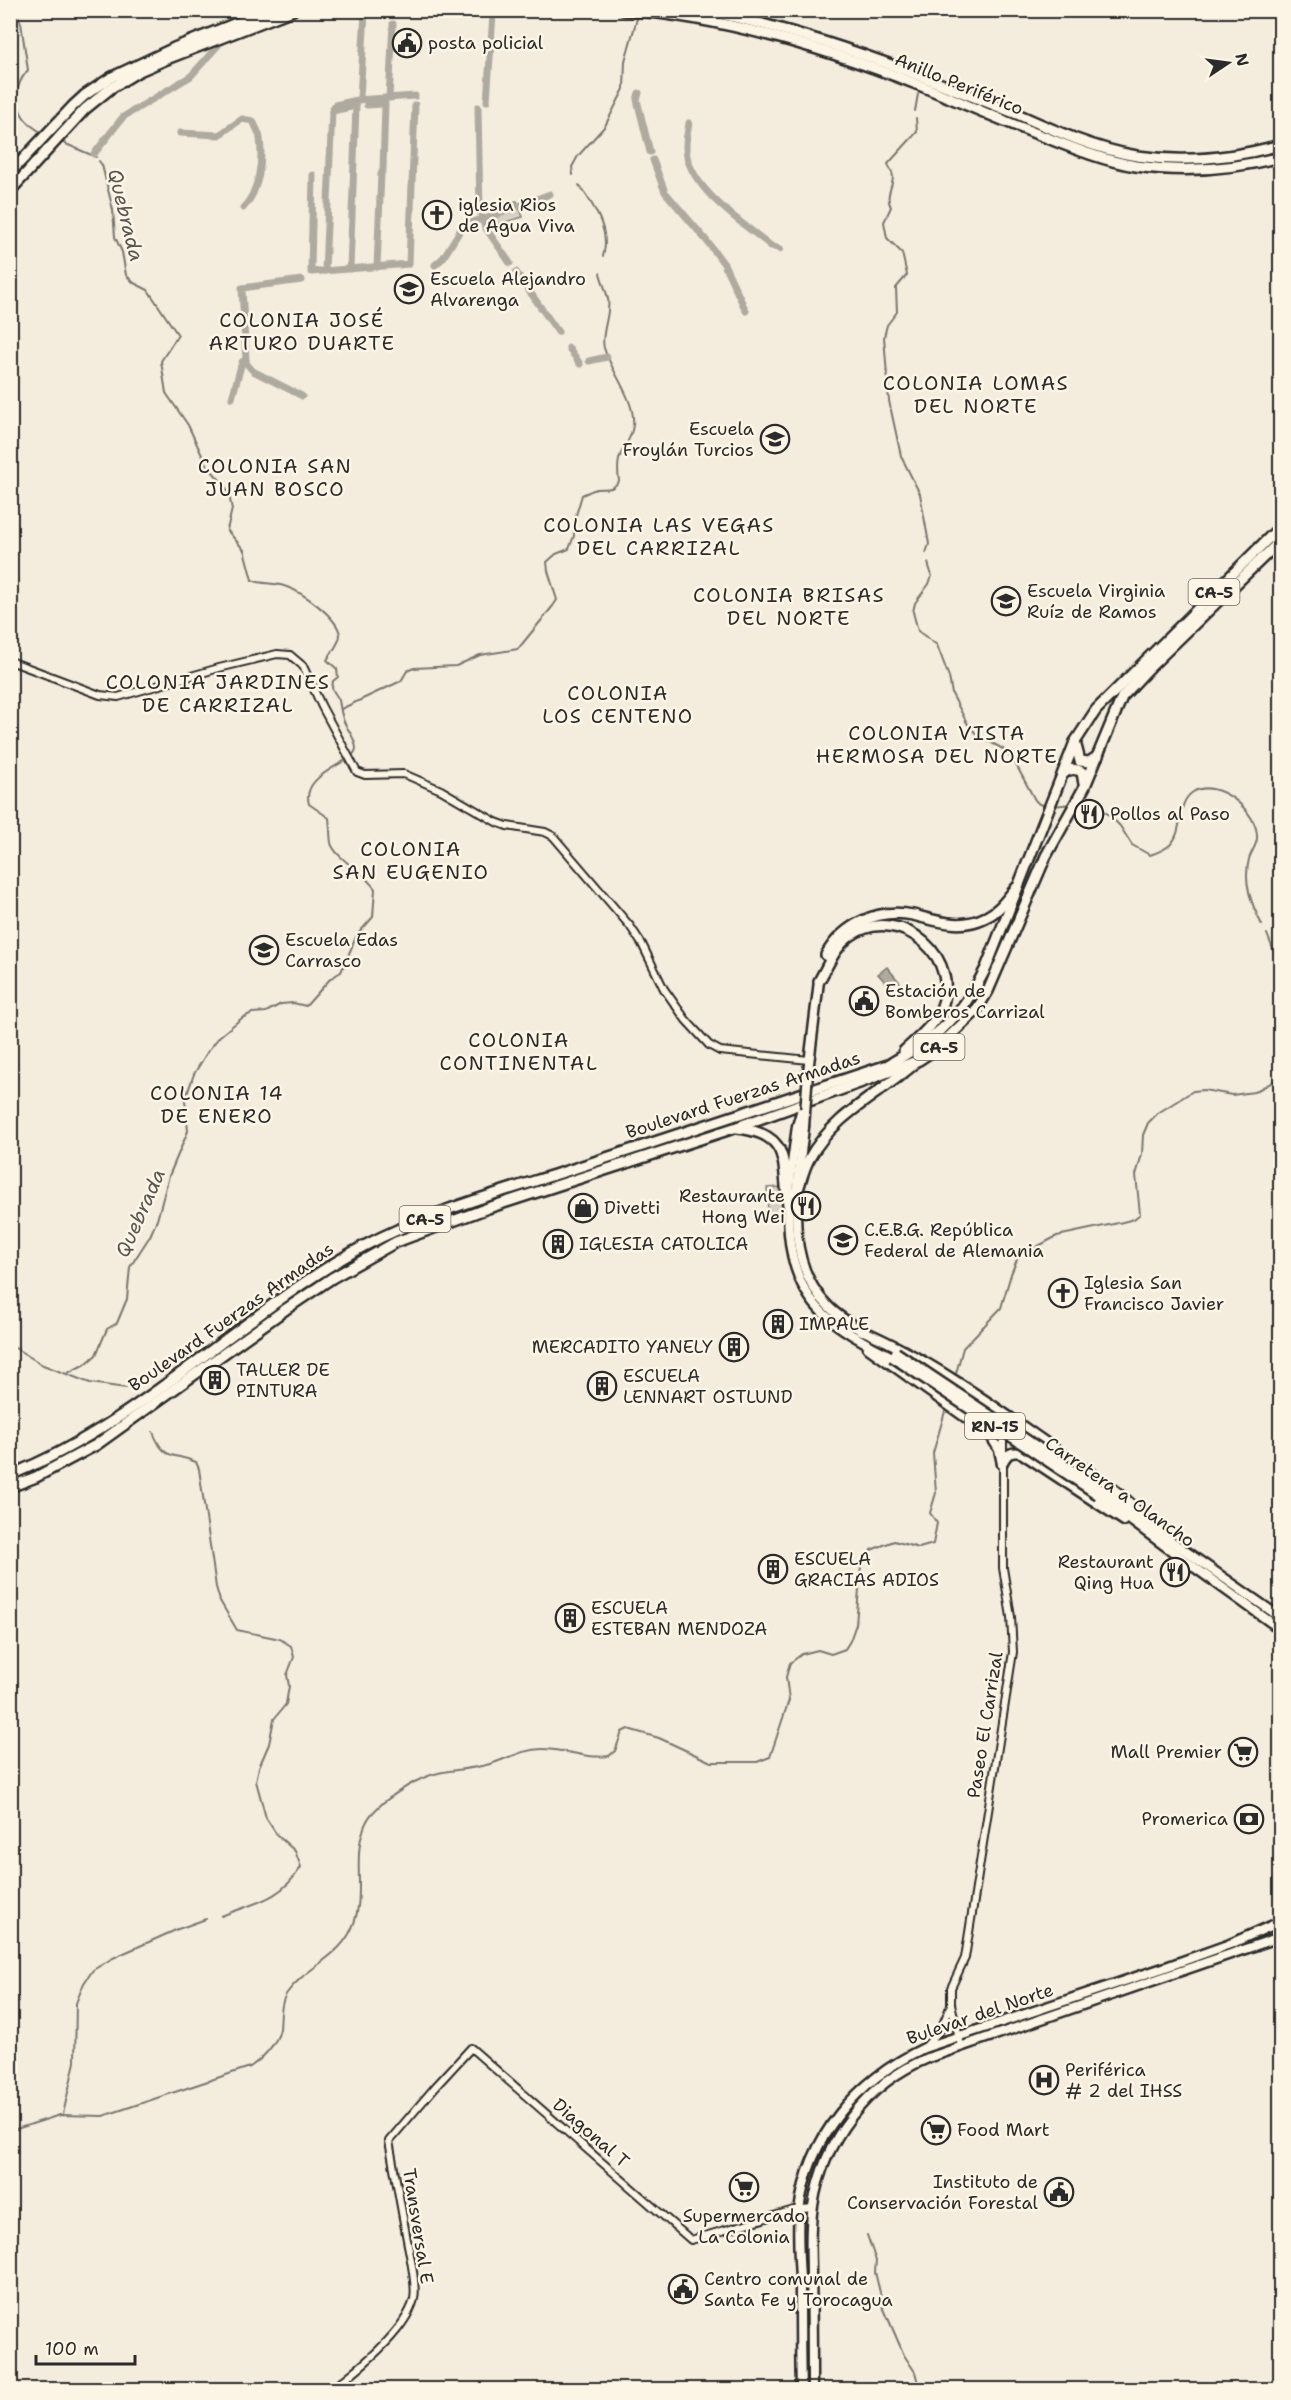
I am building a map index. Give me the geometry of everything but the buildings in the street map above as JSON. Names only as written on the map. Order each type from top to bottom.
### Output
[{"type":"highway","points":[[10,173],[79,100],[112,77],[174,48],[268,10]]},
{"type":"highway","points":[[10,191],[85,109],[111,88],[139,71],[169,58],[293,10]]},
{"type":"highway","name":"Anillo Periférico","points":[[624,10],[727,26],[830,53],[920,86],[1082,152],[1117,162],[1167,169],[1196,170],[1252,164],[1281,157]]},
{"type":"highway","name":"Anillo Periférico","points":[[702,10],[781,28],[844,48],[982,100],[1055,131],[1110,150],[1137,156],[1197,159],[1227,157],[1281,145]]},
{"type":"highway","name":"Boulevard Fuerzas Armadas","points":[[10,1475],[32,1466],[99,1429],[280,1299],[328,1267],[385,1235],[519,1186],[888,1065],[927,1042],[949,1023],[970,998],[987,968],[1075,742],[1096,710],[1281,526]]},
{"type":"highway","name":"Boulevard Fuerzas Armadas","points":[[10,1487],[45,1472],[96,1445],[304,1296],[396,1242],[488,1208],[734,1128],[865,1082],[919,1060],[938,1048],[961,1028],[975,1012],[988,991],[1046,856],[1100,754],[1114,712],[1134,683],[1281,541]]},
{"type":"highway","points":[[1075,742],[1080,761],[1089,762],[1100,754]]},
{"type":"highway","points":[[1062,774],[1066,770],[1078,769],[1082,772],[1084,786]]},
{"type":"highway","points":[[819,981],[819,972],[832,944],[847,929],[857,923],[878,916],[896,914],[913,915],[946,924],[977,921],[995,912],[1022,882]]},
{"type":"highway","points":[[819,981],[832,954],[863,929],[876,926],[898,928],[913,933],[930,946],[942,965],[945,976],[944,1002],[932,1024],[888,1065]]},
{"type":"highway","points":[[798,1190],[808,1161],[831,1130],[919,1060]]},
{"type":"highway","points":[[734,1128],[767,1135],[777,1146],[784,1168],[788,1205]]},
{"type":"main road","name":"Carretera a Olancho","points":[[819,981],[787,1222],[797,1272],[807,1292],[825,1315],[894,1355],[1100,1492],[1281,1629]]},
{"type":"main road","name":"Carretera a Olancho","points":[[801,1126],[796,1221],[806,1275],[829,1308],[858,1334]]},
{"type":"main road","points":[[858,1334],[896,1346],[1003,1411],[1141,1512],[1149,1530]]},
{"type":"main road","points":[[858,1334],[874,1353],[998,1438],[1002,1464]]},
{"type":"main road","points":[[1002,1464],[1007,1454],[1013,1451],[1021,1453],[1095,1504],[1149,1530]]},
{"type":"main road","name":"Carretera a Olancho","points":[[1149,1530],[1181,1546],[1281,1617]]},
{"type":"main road","name":"Bulevar del Norte","points":[[812,2390],[812,2208],[821,2171],[834,2141],[854,2113],[877,2088],[900,2071],[959,2041],[1230,1944],[1281,1922]]},
{"type":"main road","name":"Bulevar del Norte","points":[[801,2390],[800,2209],[804,2187],[818,2144],[844,2108],[869,2083],[895,2063],[924,2049],[959,2041],[1281,1937]]},
{"type":"street","points":[[10,662],[100,695],[118,697],[219,668],[278,654],[290,655],[303,666],[345,753],[360,775],[399,773],[411,776],[441,790],[496,822],[551,834],[630,926],[642,944],[664,989],[709,1045],[720,1051],[809,1060]]},
{"type":"street","points":[[998,1438],[1003,1411]]},
{"type":"street","name":"Paseo El Carrizal","points":[[959,2041],[951,2004],[952,1983],[965,1958],[1013,1652],[1011,1617],[1003,1573],[1002,1464]]},
{"type":"street","name":"Paseo El Carrizal","points":[[924,2049],[941,2029],[951,2004]]},
{"type":"street","name":"Transversal E","points":[[331,2390],[351,2375],[407,2317],[414,2298],[411,2264],[389,2141],[471,2048]]},
{"type":"street","name":"Diagonal T","points":[[471,2048],[691,2240],[800,2209]]},
{"type":"street","points":[[800,2209],[812,2208]]},
{"type":"shaded area","points":[[517,201],[523,217],[495,225],[489,205]]},
{"type":"shaded area","points":[[887,967],[901,984],[893,991],[878,974]]},
{"type":"shaded area","points":[[782,1187],[783,1214],[768,1215],[767,1188]]},
{"type":"waterway","name":"Quebrada","points":[[16,11],[21,23],[28,70],[18,88],[18,105],[27,121],[43,133]]},
{"type":"waterway","points":[[360,98],[365,12]]},
{"type":"waterway","points":[[487,101],[493,14]]},
{"type":"waterway","points":[[573,175],[572,167],[578,156],[605,126],[624,89],[625,61],[638,15]]},
{"type":"waterway","points":[[389,98],[393,24]]},
{"type":"waterway","points":[[94,154],[123,117],[191,76],[221,42]]},
{"type":"waterway","points":[[639,93],[637,100],[650,152]]},
{"type":"waterway","points":[[915,111],[918,94]]},
{"type":"waterway","points":[[332,111],[335,105],[357,100],[415,96]]},
{"type":"waterway","points":[[367,105],[385,104],[377,267]]},
{"type":"waterway","points":[[313,175],[311,272],[409,264],[415,105]]},
{"type":"waterway","points":[[325,271],[332,111],[356,106],[350,269]]},
{"type":"waterway","points":[[478,107],[480,211],[485,227],[510,263]]},
{"type":"waterway","points":[[916,118],[917,132],[888,164],[893,178],[889,195],[891,207],[884,222],[887,238],[902,253],[907,275],[896,288],[897,312],[887,325],[884,337],[889,401],[901,456],[920,494],[929,544],[926,553]]},
{"type":"waterway","points":[[180,133],[219,135],[242,119],[253,121],[260,137],[259,176],[253,194],[243,208]]},
{"type":"waterway","points":[[689,123],[686,146],[688,161],[705,189],[732,215],[771,246],[780,249]]},
{"type":"waterway","name":"Quebrada","points":[[59,141],[96,157]]},
{"type":"waterway","points":[[653,160],[665,192],[724,264],[746,311]]},
{"type":"waterway","name":"Quebrada","points":[[68,1373],[87,1363],[96,1355],[107,1329],[117,1323],[127,1299],[130,1267],[150,1236],[157,1220],[169,1176],[188,1131],[185,1100],[194,1074],[208,1051],[220,1036],[252,1013],[266,1012],[281,1004],[293,1003],[306,1006],[331,978],[341,972],[357,935],[373,917],[375,889],[334,849],[331,843],[329,818],[309,804],[308,793],[313,784],[320,776],[348,759],[356,748],[343,719],[339,700],[332,688],[333,681],[338,677],[337,669],[327,660],[340,638],[338,628],[326,613],[300,593],[280,585],[252,580],[244,550],[227,530],[232,509],[225,486],[206,464],[188,425],[166,393],[161,361],[178,335],[148,290],[134,283],[126,275],[122,252],[115,237],[113,210],[99,161]]},
{"type":"waterway","points":[[579,185],[595,209],[603,228],[605,237],[603,256]]},
{"type":"waterway","points":[[487,218],[550,194]]},
{"type":"waterway","points":[[435,265],[443,258],[464,224],[483,219]]},
{"type":"waterway","points":[[516,272],[558,332]]},
{"type":"waterway","points":[[341,709],[401,681],[407,671],[414,668],[456,666],[480,655],[518,649],[557,600],[547,562],[556,554],[569,549],[574,536],[574,522],[582,495],[597,489],[612,488],[619,481],[620,455],[629,440],[633,425],[631,406],[604,348],[603,337],[609,305],[600,273]]},
{"type":"waterway","points":[[232,398],[242,362],[246,360],[242,288],[302,280]]},
{"type":"waterway","points":[[569,348],[580,364]]},
{"type":"waterway","points":[[589,361],[607,357]]},
{"type":"waterway","points":[[246,360],[253,371],[302,396]]},
{"type":"waterway","points":[[928,563],[932,576],[915,603],[913,612],[918,631],[937,645],[949,677],[952,694],[967,723],[977,735],[1003,749],[1014,761],[1035,800],[1039,804],[1048,806]]},
{"type":"waterway","points":[[1077,804],[1092,804],[1108,814],[1120,826],[1132,845],[1150,855],[1170,845],[1175,839],[1184,803],[1193,792],[1213,789],[1235,800],[1244,808],[1256,828],[1257,841],[1249,859],[1247,876],[1251,901],[1262,925]]},
{"type":"waterway","points":[[1053,806],[1072,804]]},
{"type":"waterway","points":[[1267,934],[1280,964]]},
{"type":"waterway","points":[[955,1377],[963,1348],[1001,1308],[1018,1257],[1057,1236],[1123,1222],[1134,1219],[1140,1214],[1136,1175],[1142,1154],[1143,1135],[1148,1123],[1158,1113],[1193,1091],[1204,1090],[1232,1095],[1254,1092],[1280,1078]]},
{"type":"waterway","name":"Quebrada","points":[[10,1345],[43,1365],[90,1383],[126,1388]]},
{"type":"waterway","points":[[10,2131],[60,2115],[103,2116],[250,2067],[259,2060],[272,2046],[278,2035],[282,2005],[287,1993],[301,1978],[336,1951],[355,1922],[359,1896],[360,1844],[367,1822],[384,1802],[415,1782],[431,1775],[485,1765],[535,1749],[551,1749],[599,1757],[609,1756],[615,1751],[622,1732],[628,1729],[659,1738],[711,1762],[757,1762],[770,1757],[789,1700],[786,1677],[790,1663],[802,1654],[818,1650],[831,1654],[845,1649],[856,1624],[861,1566],[871,1550],[894,1541],[919,1548],[933,1544],[937,1523],[930,1513],[936,1493],[933,1453],[946,1408]]},
{"type":"waterway","points":[[153,1432],[161,1448],[170,1454],[196,1462],[199,1469],[216,1587],[220,1601],[237,1630],[280,1639],[291,1646],[294,1657],[287,1675],[289,1686],[286,1704],[274,1719],[269,1744],[259,1767],[256,1781],[266,1818],[277,1835],[295,1851],[301,1867],[285,1887],[276,1894],[221,1916]]},
{"type":"waterway","points":[[63,2114],[75,2062],[76,2003],[84,1983],[93,1970],[113,1958],[206,1919]]},
{"type":"waterway","name":"Quebrada","points":[[867,2235],[876,2261],[875,2272],[884,2309],[904,2355],[915,2372],[920,2390]]},
{"type":"waterway","points":[[10,2355],[20,2390]]},
{"type":"place","name":"posta policial","points":[[407,43]]},
{"type":"place","name":"iglesia Rios de Agua Viva","points":[[437,215]]},
{"type":"place","name":"Escuela Alejandro Alvarenga","points":[[409,289]]},
{"type":"place","name":"Escuela Froylán Turcios","points":[[775,439]]},
{"type":"place","name":"Escuela Virginia Ruíz de Ramos","points":[[1006,601]]},
{"type":"place","name":"Pollos al Paso","points":[[1089,814]]},
{"type":"place","name":"Escuela Edas Carrasco","points":[[264,950]]},
{"type":"place","name":"Estación de Bomberos Carrizal","points":[[864,1001]]},
{"type":"place","name":"Restaurante Hong Wei","points":[[806,1206]]},
{"type":"place","name":"Divetti","points":[[583,1208]]},
{"type":"place","name":"C.E.B.G. República Federal de Alemania","points":[[843,1240]]},
{"type":"place","name":"IGLESIA CATOLICA","points":[[558,1244]]},
{"type":"place","name":"Iglesia San Francisco Javier","points":[[1063,1293]]},
{"type":"place","name":"IMPALE","points":[[778,1324]]},
{"type":"place","name":"MERCADITO YANELY","points":[[734,1347]]},
{"type":"place","name":"TALLER DE PINTURA","points":[[215,1380]]},
{"type":"place","name":"ESCUELA LENNART OSTLUND","points":[[602,1386]]},
{"type":"place","name":"ESCUELA GRACIAS ADIOS","points":[[773,1569]]},
{"type":"place","name":"Restaurant Qing Hua","points":[[1175,1572]]},
{"type":"place","name":"ESCUELA ESTEBAN MENDOZA","points":[[570,1618]]},
{"type":"place","name":"Mall Premier","points":[[1243,1752]]},
{"type":"place","name":"Promerica","points":[[1249,1819]]},
{"type":"place","name":"Periférica # 2 del IHSS","points":[[1044,2080]]},
{"type":"place","name":"Food Mart","points":[[936,2130]]},
{"type":"place","name":"Supermercado La Colonia","points":[[744,2187]]},
{"type":"place","name":"Instituto de Conservación Forestal","points":[[1059,2192]]},
{"type":"place","name":"Centro comunal de Santa Fe y Torocagua","points":[[683,2289]]},
{"type":"district","name":"COLONIA JOSÉ ARTURO DUARTE","points":[[302,332]]},
{"type":"district","name":"COLONIA LOMAS DEL NORTE","points":[[976,394]]},
{"type":"district","name":"COLONIA SAN JUAN BOSCO","points":[[275,478]]},
{"type":"district","name":"COLONIA LAS VEGAS DEL CARRIZAL","points":[[659,536]]},
{"type":"district","name":"COLONIA BRISAS DEL NORTE","points":[[789,606]]},
{"type":"district","name":"COLONIA JARDINES DE CARRIZAL","points":[[218,694]]},
{"type":"district","name":"COLONIA LOS CENTENO","points":[[618,704]]},
{"type":"district","name":"COLONIA VISTA HERMOSA DEL NORTE","points":[[937,744]]},
{"type":"district","name":"COLONIA SAN EUGENIO","points":[[411,860]]},
{"type":"district","name":"COLONIA CONTINENTAL","points":[[519,1052]]},
{"type":"district","name":"COLONIA 14 DE ENERO","points":[[217,1104]]}]
